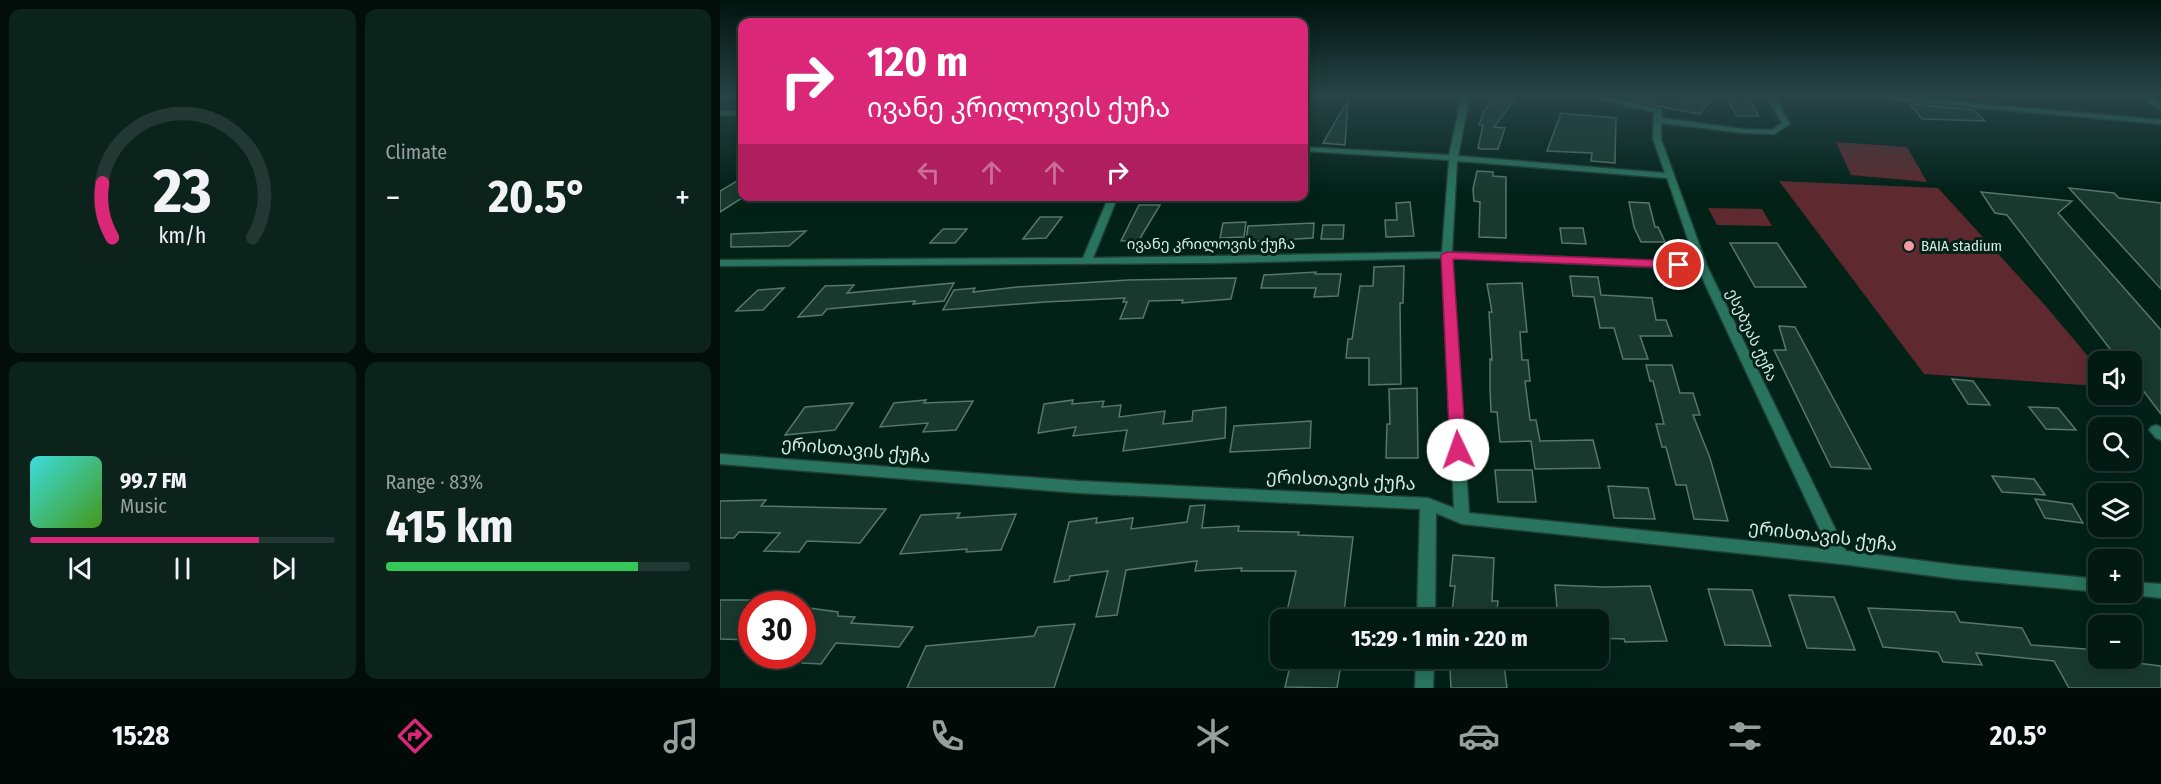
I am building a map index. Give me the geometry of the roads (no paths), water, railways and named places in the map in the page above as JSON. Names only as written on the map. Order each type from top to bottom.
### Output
[{"type":"street","points":[[1459,127],[1453,158],[1447,255],[1462,518]]},
{"type":"street","name":"ესებუას ქუჩა","points":[[1658,127],[1657,139],[1702,266],[1841,557]]},
{"type":"street","points":[[1718,127],[1774,132],[1781,127]]},
{"type":"street","points":[[1308,148],[1670,176]]},
{"type":"street","points":[[1087,260],[1112,201]]},
{"type":"street","name":"ივანე კრილოვის ქუჩა","points":[[720,263],[1213,260],[1447,255],[1702,266]]},
{"type":"street","name":"ერისთავის ქუჩა","points":[[720,459],[1079,488],[1428,504],[1462,518],[2088,585]]},
{"type":"street","points":[[1426,609],[1428,504]]},
{"type":"street","points":[[2142,590],[2161,591]]},
{"type":"street","points":[[1424,688],[1425,669]]},
{"type":"place","name":"BAIA stadium","points":[[1909,246]]}]
